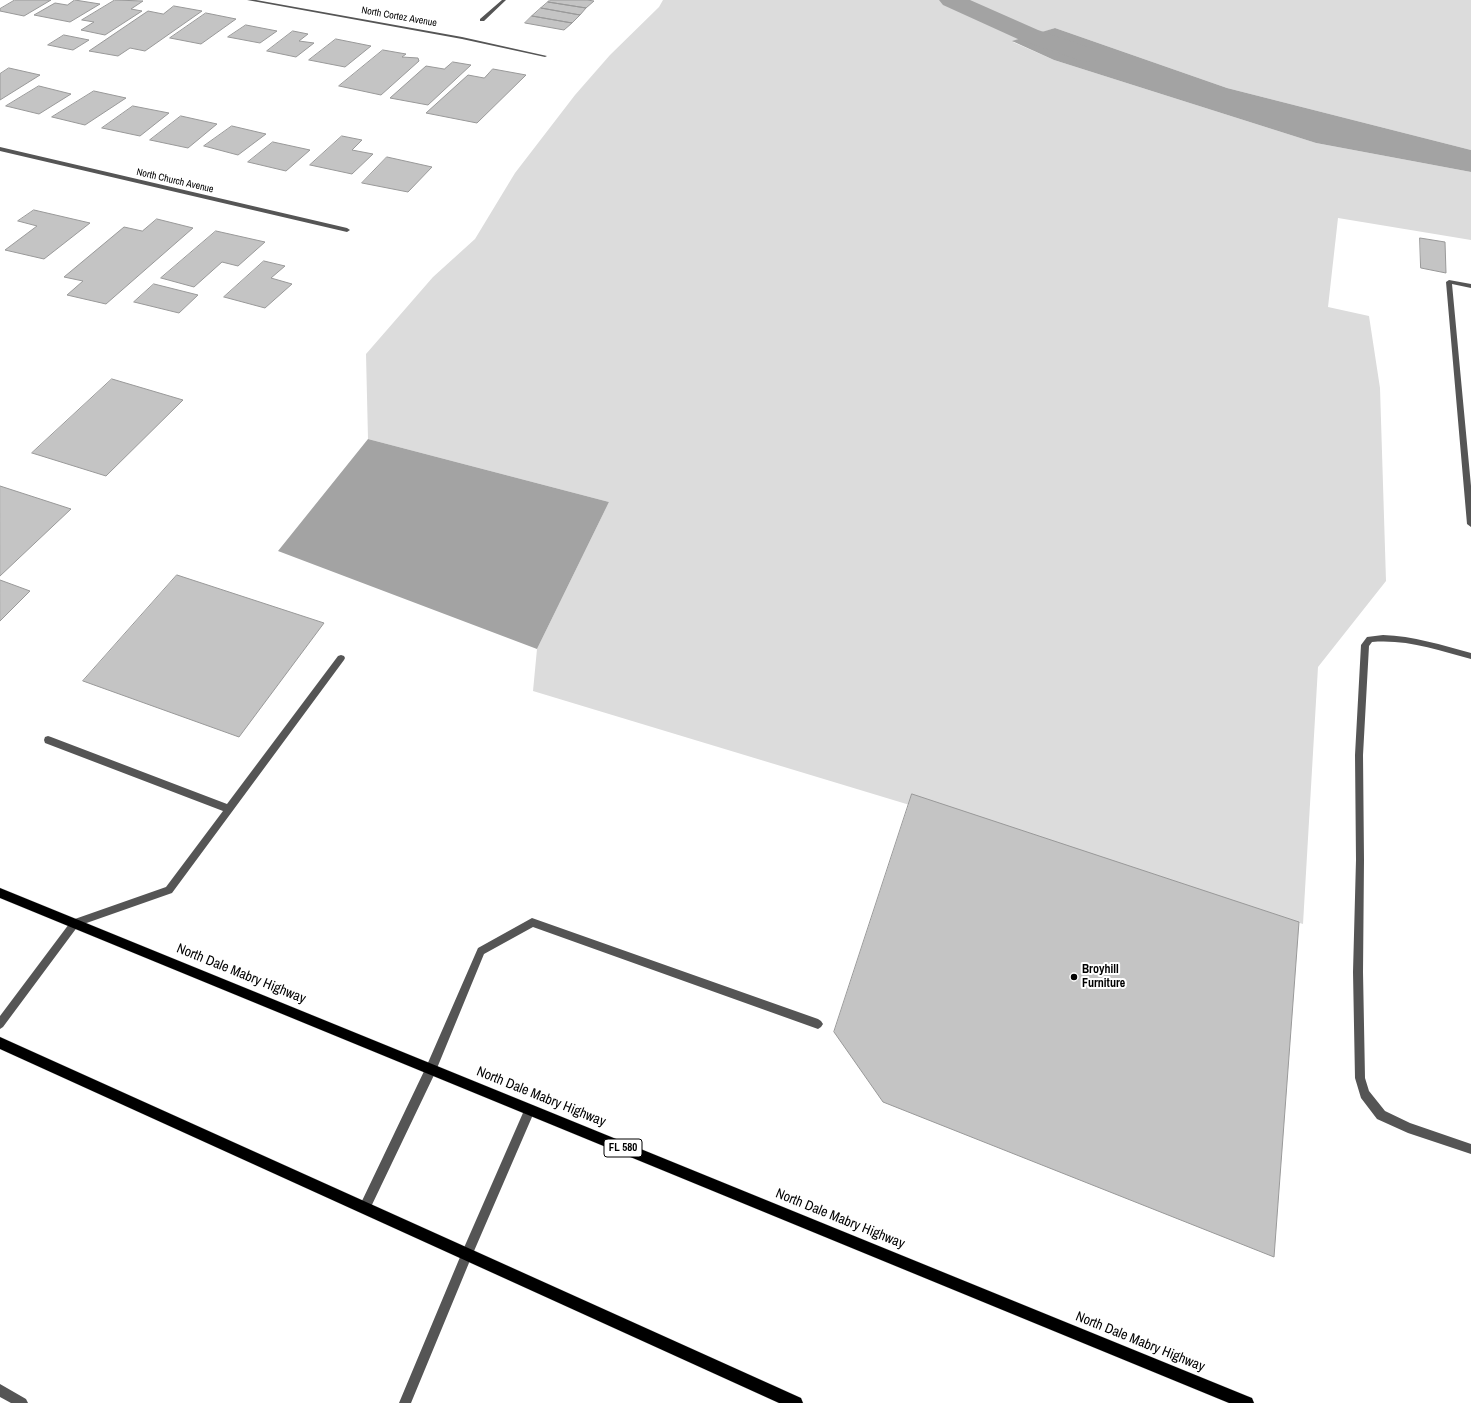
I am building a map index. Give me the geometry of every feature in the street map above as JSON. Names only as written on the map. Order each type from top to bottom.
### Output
[{"type":"main road","name":"North Dale Mabry Highway","points":[[0,893],[1247,1403]]},
{"type":"main road","points":[[0,1042],[796,1403]]},
{"type":"street","name":"North Cortez Avenue","points":[[249,0],[462,38],[546,56]]},
{"type":"street","points":[[482,20],[504,0]]},
{"type":"street","name":"North Church Avenue","points":[[0,149],[347,230]]},
{"type":"street","points":[[1471,286],[1449,282],[1471,524]]},
{"type":"street","points":[[1471,656],[1400,638],[1380,637],[1370,639],[1366,645],[1359,755],[1358,972],[1360,1078],[1365,1094],[1381,1115],[1408,1128],[1471,1149]]},
{"type":"street","points":[[0,1024],[75,923],[169,890],[341,658]]},
{"type":"street","points":[[48,740],[229,810]]},
{"type":"street","points":[[365,1207],[431,1069],[481,951],[532,922],[818,1024]]},
{"type":"street","points":[[405,1403],[467,1254],[530,1110]]},
{"type":"street","points":[[0,1390],[22,1403]]},
{"type":"shaded area","points":[[663,0],[1471,0],[1471,150],[1227,88],[1055,28],[1013,42],[1054,60],[1316,143],[1471,172],[1471,240],[1338,218],[1328,307],[1369,316],[1380,388],[1386,581],[1318,667],[1303,924],[533,691],[537,649],[609,502],[368,439],[366,354],[433,277],[475,239],[515,173],[575,95],[610,55],[659,7]]},
{"type":"shaded area","points":[[1055,28],[1227,88],[1471,150],[1471,172],[1316,143],[1054,60],[1012,41]]},
{"type":"shaded area","points":[[368,439],[609,502],[537,649],[278,551]]},
{"type":"building","points":[[15,0],[51,0],[24,16],[0,11],[0,9]]},
{"type":"building","points":[[75,0],[100,4],[70,22],[34,15],[55,3],[67,5]]},
{"type":"building","points":[[115,0],[143,1],[131,9],[142,11],[105,35],[81,30],[94,22],[82,20]]},
{"type":"building","points":[[550,0],[594,1],[586,8],[548,2]]},
{"type":"building","points":[[548,2],[586,8],[580,15],[541,8]]},
{"type":"building","points":[[174,6],[202,11],[145,51],[130,48],[118,56],[89,51],[148,11],[163,14]]},
{"type":"building","points":[[541,8],[580,15],[572,23],[532,16]]},
{"type":"building","points":[[206,13],[236,19],[201,44],[170,38]]},
{"type":"building","points":[[532,16],[572,23],[564,30],[525,23]]},
{"type":"building","points":[[246,25],[277,31],[260,43],[228,37]]},
{"type":"building","points":[[293,31],[308,34],[299,41],[314,43],[296,57],[267,51]]},
{"type":"building","points":[[64,35],[89,40],[73,50],[48,45]]},
{"type":"building","points":[[336,39],[371,46],[345,67],[309,60]]},
{"type":"building","points":[[383,50],[406,54],[402,57],[418,58],[419,61],[381,95],[339,86]]},
{"type":"building","points":[[453,62],[471,65],[428,105],[390,98],[426,66],[444,69]]},
{"type":"building","points":[[9,68],[40,75],[0,100],[0,74]]},
{"type":"building","points":[[493,69],[526,75],[477,123],[426,113],[468,75],[484,78]]},
{"type":"building","points":[[39,86],[71,94],[39,114],[6,106]]},
{"type":"building","points":[[94,91],[126,98],[85,125],[52,117]]},
{"type":"building","points":[[133,106],[169,113],[140,136],[102,128]]},
{"type":"building","points":[[181,116],[217,124],[188,148],[150,140]]},
{"type":"building","points":[[232,126],[266,134],[238,155],[204,146]]},
{"type":"building","points":[[342,136],[362,140],[352,150],[373,154],[352,174],[310,165]]},
{"type":"building","points":[[273,142],[310,150],[286,171],[248,162]]},
{"type":"building","points":[[387,157],[432,167],[408,192],[362,183]]},
{"type":"building","points":[[34,210],[90,223],[44,259],[5,250],[37,226],[18,221]]},
{"type":"building","points":[[157,219],[193,228],[106,304],[67,295],[83,281],[64,277],[124,227],[142,231]]},
{"type":"building","points":[[216,231],[265,242],[238,266],[222,262],[194,287],[161,278]]},
{"type":"building","points":[[1420,238],[1445,242],[1446,273],[1421,268]]},
{"type":"building","points":[[264,261],[285,266],[271,278],[292,284],[265,308],[224,297]]},
{"type":"building","points":[[154,284],[198,295],[179,313],[134,302]]},
{"type":"building","points":[[112,379],[183,400],[106,476],[32,453]]},
{"type":"building","points":[[0,486],[71,509],[0,576]]},
{"type":"building","points":[[177,575],[324,623],[239,737],[83,681]]},
{"type":"building","points":[[0,580],[30,591],[0,621]]},
{"type":"building","name":"Broyhill Furniture","points":[[912,794],[1299,922],[1274,1257],[883,1102],[834,1032]]},
{"type":"waterway","points":[[951,0],[1029,35],[1088,55]]},
{"type":"place","name":"Broyhill Furniture","points":[[1074,977]]}]
